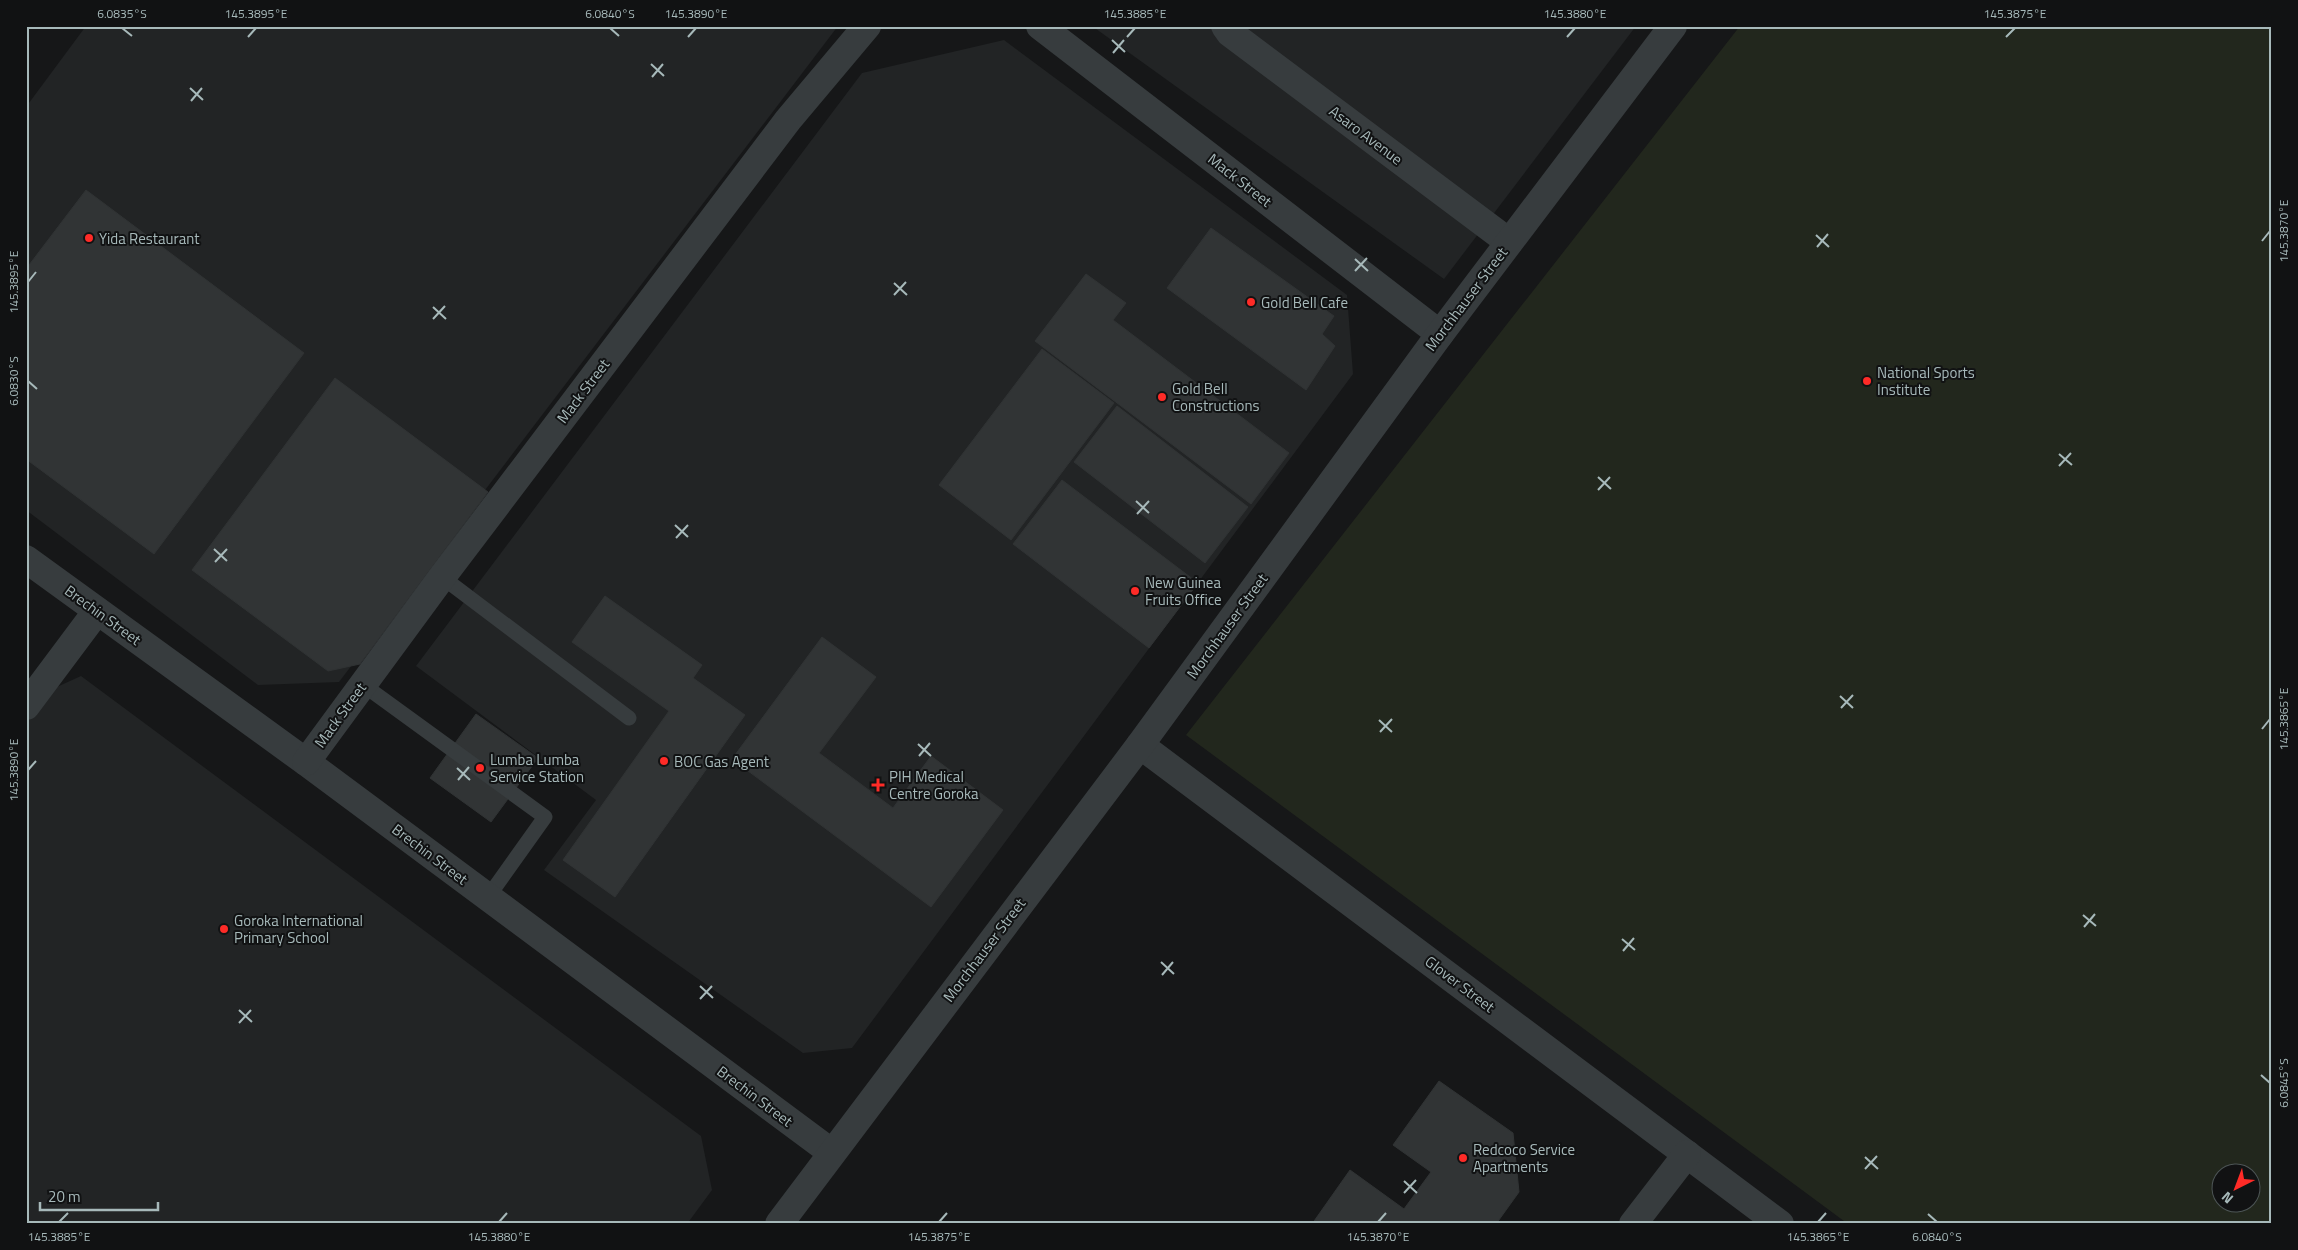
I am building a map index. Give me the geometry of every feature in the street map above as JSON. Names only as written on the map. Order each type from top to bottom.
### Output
[{"type":"street","name":"Mack Street","points":[[306,762],[442,577],[788,120],[867,26]]},
{"type":"street","name":"Mack Street","points":[[1040,26],[1440,334]]},
{"type":"street","name":"Morchhauser Street","points":[[779,1224],[831,1152],[1140,745],[1440,334],[1673,26]]},
{"type":"street","name":"Asaro Avenue","points":[[1228,28],[1509,242]]},
{"type":"street","name":"Brechin Street","points":[[26,559],[306,762],[831,1152]]},
{"type":"street","points":[[26,706],[97,611]]},
{"type":"street","name":"Glover Street","points":[[1140,745],[1780,1224]]},
{"type":"street","points":[[1633,1224],[1687,1154]]},
{"type":"lane","points":[[442,577],[629,718]]},
{"type":"lane","points":[[362,684],[545,817],[488,897]]},
{"type":"shaded area","points":[[86,26],[838,26],[339,682],[258,685],[26,510],[26,107]]},
{"type":"shaded area","points":[[1092,26],[1636,26],[1444,279]]},
{"type":"shaded area","name":"National Sports Institute","points":[[1740,26],[2272,26],[2272,1224],[1848,1224],[1186,735]]},
{"type":"shaded area","points":[[1004,40],[1347,295],[1353,374],[852,1048],[803,1053],[544,870],[596,800],[416,666],[862,73]]},
{"type":"shaded area","name":"Goroka International Primary School","points":[[81,676],[701,1136],[712,1190],[687,1224],[26,1224],[26,721],[48,691]]},
{"type":"building","points":[[86,190],[304,353],[154,554],[26,459],[26,269]]},
{"type":"building","name":"Gold Bell Cafe","points":[[1211,228],[1334,316],[1322,334],[1335,346],[1306,390],[1167,288]]},
{"type":"building","name":"Gold Bell Constructions","points":[[1086,274],[1126,303],[1113,320],[1289,453],[1251,504],[1035,341]]},
{"type":"building","points":[[1042,349],[1114,403],[1011,540],[939,485]]},
{"type":"building","points":[[335,378],[488,492],[360,664],[328,671],[192,570]]},
{"type":"building","points":[[1117,406],[1248,507],[1205,563],[1074,462]]},
{"type":"building","points":[[1062,480],[1198,583],[1149,648],[1013,544]]},
{"type":"building","points":[[605,596],[702,665],[693,678],[745,715],[615,897],[563,860],[669,711],[572,642]]},
{"type":"building","points":[[822,637],[876,677],[819,753],[893,808],[931,756],[1003,810],[931,907],[732,759]]},
{"type":"building","points":[[476,714],[538,758],[491,822],[430,778]]},
{"type":"building","name":"Redcoco Service Apartments","points":[[1439,1081],[1513,1133],[1519,1192],[1496,1224],[1312,1224],[1350,1170],[1404,1209],[1431,1172],[1393,1145]]},
{"type":"place","name":"Yida Restaurant","points":[[89,238]]},
{"type":"place","name":"Gold Bell Cafe","points":[[1251,302]]},
{"type":"place","name":"National Sports Institute","points":[[1867,381]]},
{"type":"place","name":"Gold Bell Constructions","points":[[1162,397]]},
{"type":"place","name":"New Guinea Fruits Office","points":[[1135,591]]},
{"type":"place","name":"BOC Gas Agent","points":[[664,761]]},
{"type":"place","name":"Lumba Lumba Service Station","points":[[480,768]]},
{"type":"place","name":"PIH Medical Centre Goroka","points":[[878,785]]},
{"type":"place","name":"Goroka International Primary School","points":[[224,929]]},
{"type":"place","name":"Redcoco Service Apartments","points":[[1463,1158]]}]
